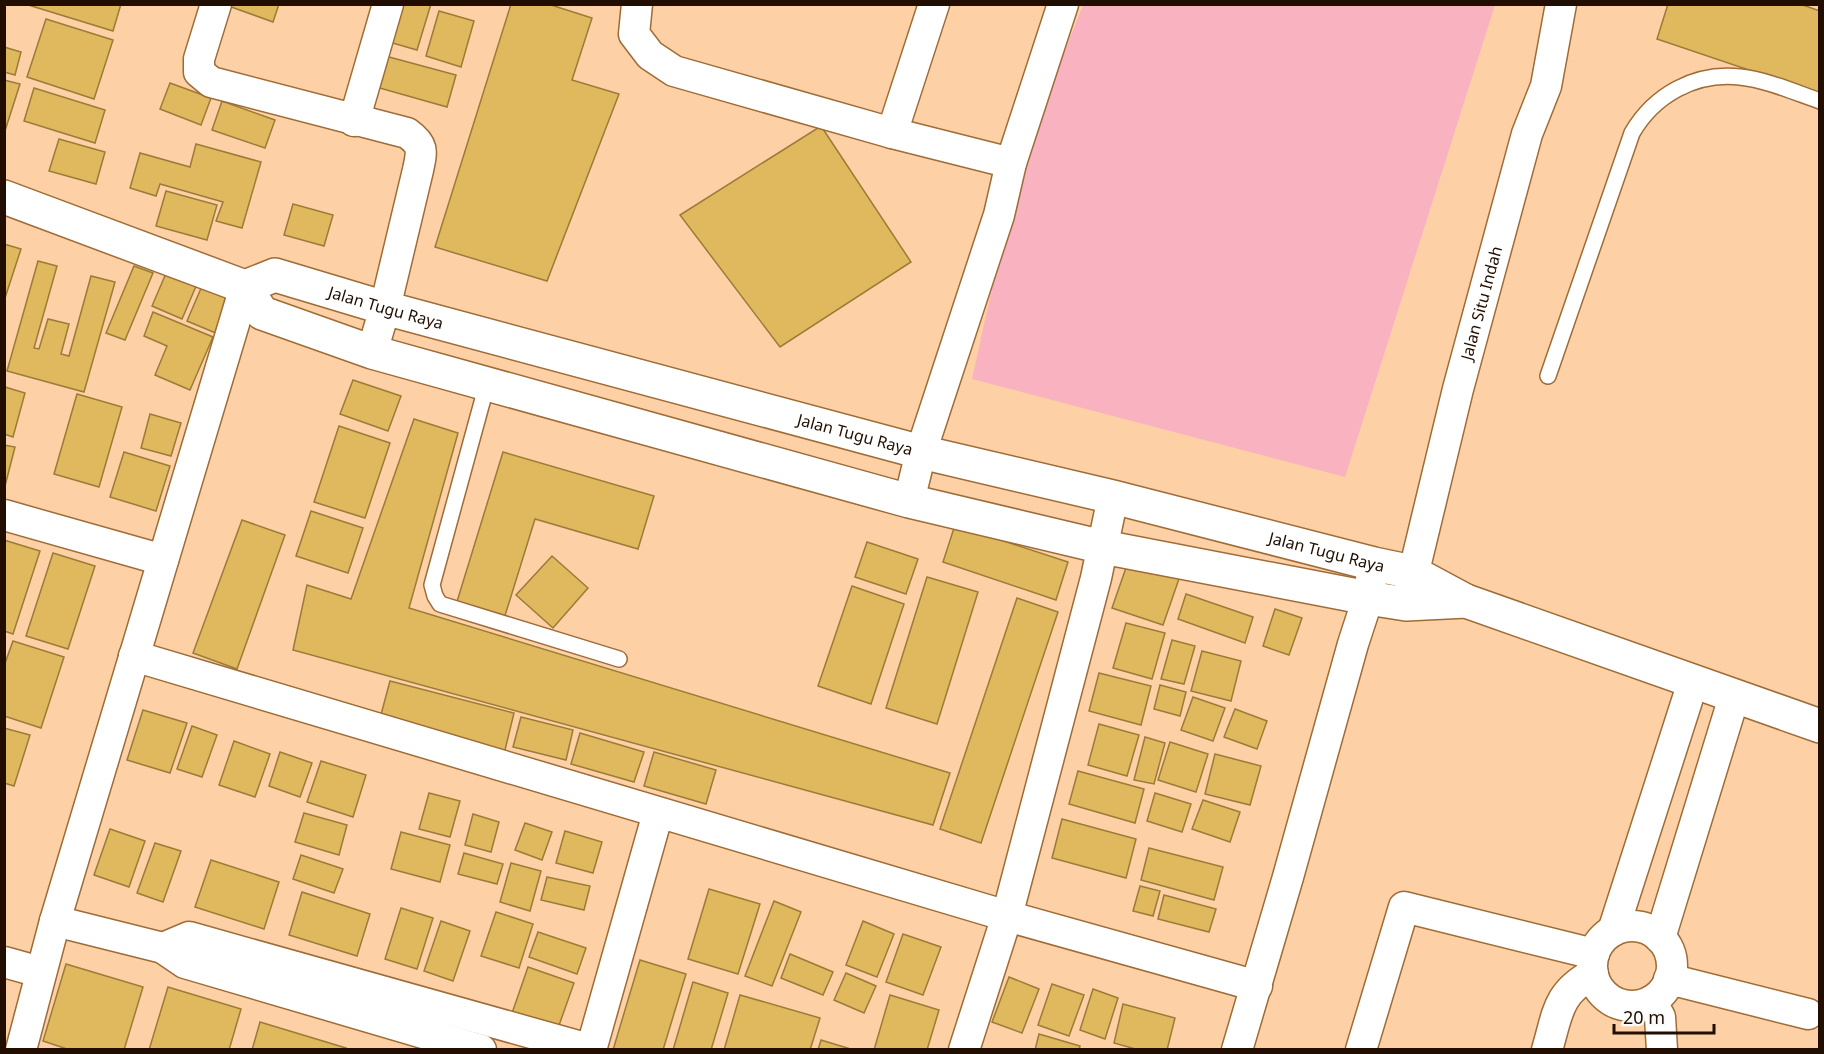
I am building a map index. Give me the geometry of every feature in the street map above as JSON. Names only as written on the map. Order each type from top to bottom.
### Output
[{"type":"street","points":[[216,4],[199,59],[199,72],[211,82],[407,134],[418,142],[422,152],[385,308],[372,352]]},
{"type":"street","points":[[354,121],[388,4]]},
{"type":"street","points":[[637,4],[634,34],[650,56],[674,71],[892,133],[1011,163]]},
{"type":"street","points":[[892,133],[934,4]]},
{"type":"street","points":[[909,501],[921,452],[999,215],[1011,163],[1064,4]]},
{"type":"street","name":"Jalan Situ Indah","points":[[1406,604],[1458,389],[1527,134],[1546,86],[1561,4]]},
{"type":"street","points":[[4,196],[245,286],[54,921],[21,1050]]},
{"type":"street","name":"Jalan Tugu Raya","points":[[1466,601],[1406,604],[1371,581],[1113,497],[921,452],[385,308],[275,275],[245,286],[262,313],[372,352],[909,501],[1103,547],[1371,581],[1412,572],[1466,601],[1820,726]]},
{"type":"street","points":[[964,1050],[1006,916],[1103,547],[1113,497]]},
{"type":"street","points":[[4,515],[163,560]]},
{"type":"street","points":[[1237,1050],[1371,581]]},
{"type":"street","points":[[134,656],[1006,916],[1257,986]]},
{"type":"street","points":[[1613,931],[1693,682]]},
{"type":"street","points":[[1660,938],[1734,697]]},
{"type":"street","points":[[163,948],[189,937],[591,1049],[658,813]]},
{"type":"street","points":[[1361,1050],[1404,907],[1594,964]]},
{"type":"street","points":[[54,921],[163,948],[186,963],[481,1050]]},
{"type":"street","points":[[1662,1050],[1660,990],[1671,957],[1667,946],[1650,930],[1625,927],[1613,931],[1598,945],[1594,964],[1597,986],[1605,996],[1615,1002],[1627,1006],[1640,1005],[1660,990],[1808,1014]]},
{"type":"street","points":[[4,962],[40,972]]},
{"type":"street","points":[[1547,1050],[1562,1000],[1594,964]]},
{"type":"lane","points":[[1548,376],[1632,133],[1649,109],[1678,87],[1718,76],[1749,79],[1820,101]]},
{"type":"lane","points":[[487,384],[432,585],[435,596],[440,604],[619,658]]},
{"type":"shaded area","points":[[1083,5],[1495,5],[1345,477],[972,379],[1019,167]]},
{"type":"building","points":[[25,4],[121,4],[113,31]]},
{"type":"building","points":[[223,4],[279,4],[273,22]]},
{"type":"building","points":[[392,4],[431,4],[417,50],[382,40]]},
{"type":"building","points":[[511,4],[548,4],[592,18],[572,80],[619,94],[547,281],[435,247]]},
{"type":"building","points":[[1668,4],[1800,4],[1820,11],[1820,94],[1657,39]]},
{"type":"building","points":[[439,11],[474,21],[461,67],[426,56]]},
{"type":"building","points":[[46,19],[113,40],[94,99],[27,77]]},
{"type":"building","points":[[4,47],[21,52],[15,75],[4,72]]},
{"type":"building","points":[[378,54],[456,75],[447,107],[369,85]]},
{"type":"building","points":[[4,80],[20,84],[4,134]]},
{"type":"building","points":[[170,83],[211,98],[201,125],[160,109]]},
{"type":"building","points":[[34,88],[105,110],[95,143],[24,121]]},
{"type":"building","points":[[222,101],[275,120],[265,148],[212,130]]},
{"type":"building","points":[[821,126],[911,262],[780,347],[680,215]]},
{"type":"building","points":[[59,139],[105,152],[96,184],[49,171]]},
{"type":"building","points":[[196,144],[261,162],[242,228],[216,221],[223,202],[160,184],[156,196],[130,188],[140,153],[190,167]]},
{"type":"building","points":[[166,191],[217,205],[207,240],[156,226]]},
{"type":"building","points":[[293,204],[333,215],[324,246],[284,235]]},
{"type":"building","points":[[4,244],[21,249],[4,301]]},
{"type":"building","points":[[38,261],[57,266],[34,348],[39,349],[48,319],[69,324],[61,354],[69,356],[91,276],[115,282],[84,392],[7,371]]},
{"type":"building","points":[[134,266],[153,273],[125,340],[106,333]]},
{"type":"building","points":[[167,271],[197,284],[182,319],[152,306]]},
{"type":"building","points":[[202,286],[232,299],[218,334],[187,321]]},
{"type":"building","points":[[153,312],[213,337],[190,390],[155,375],[167,346],[144,336]]},
{"type":"building","points":[[353,380],[401,396],[388,431],[340,414]]},
{"type":"building","points":[[5,387],[25,393],[13,437],[4,434]]},
{"type":"building","points":[[77,394],[122,407],[99,487],[54,474]]},
{"type":"building","points":[[150,414],[181,423],[171,456],[141,448]]},
{"type":"building","points":[[414,419],[458,433],[409,608],[950,773],[933,825],[293,650],[307,585],[351,599]]},
{"type":"building","points":[[339,426],[390,443],[365,518],[314,502]]},
{"type":"building","points":[[4,445],[15,447],[5,486],[4,486]]},
{"type":"building","points":[[124,452],[170,466],[156,511],[110,497]]},
{"type":"building","points":[[503,452],[654,496],[638,549],[535,519],[503,622],[455,608]]},
{"type":"building","points":[[311,511],[363,528],[348,573],[296,556]]},
{"type":"building","points":[[242,520],[285,535],[237,669],[193,653]]},
{"type":"building","points":[[955,525],[1068,562],[1056,600],[943,562]]},
{"type":"building","points":[[4,540],[40,551],[13,634],[4,631]]},
{"type":"building","points":[[867,542],[918,559],[906,594],[855,577]]},
{"type":"building","points":[[53,553],[95,566],[68,649],[26,636]]},
{"type":"building","points":[[552,556],[588,588],[553,628],[516,595]]},
{"type":"building","points":[[1129,559],[1180,576],[1163,625],[1112,608]]},
{"type":"building","points":[[927,577],[978,592],[937,724],[886,708]]},
{"type":"building","points":[[852,586],[904,604],[871,704],[818,686]]},
{"type":"building","points":[[1186,594],[1253,617],[1245,643],[1178,619]]},
{"type":"building","points":[[1017,598],[1058,612],[981,843],[940,829]]},
{"type":"building","points":[[1275,609],[1302,618],[1289,655],[1263,646]]},
{"type":"building","points":[[1126,623],[1165,633],[1152,679],[1113,668]]},
{"type":"building","points":[[1172,640],[1195,646],[1184,684],[1161,679]]},
{"type":"building","points":[[13,641],[64,657],[41,728],[4,716],[4,666]]},
{"type":"building","points":[[1202,651],[1241,661],[1231,701],[1191,691]]},
{"type":"building","points":[[1099,673],[1151,686],[1141,725],[1089,711]]},
{"type":"building","points":[[390,681],[514,713],[504,754],[379,722]]},
{"type":"building","points":[[1160,685],[1186,692],[1180,716],[1154,709]]},
{"type":"building","points":[[1193,697],[1225,708],[1213,741],[1181,730]]},
{"type":"building","points":[[1235,709],[1267,721],[1257,749],[1224,737]]},
{"type":"building","points":[[143,710],[187,723],[170,773],[127,760]]},
{"type":"building","points":[[521,717],[573,730],[566,760],[513,747]]},
{"type":"building","points":[[1099,724],[1139,735],[1127,776],[1088,765]]},
{"type":"building","points":[[192,726],[217,735],[202,777],[177,769]]},
{"type":"building","points":[[4,728],[30,735],[14,786],[4,783]]},
{"type":"building","points":[[580,733],[644,752],[634,782],[571,764]]},
{"type":"building","points":[[1145,737],[1165,743],[1154,784],[1134,780]]},
{"type":"building","points":[[234,741],[270,754],[255,797],[219,785]]},
{"type":"building","points":[[1170,742],[1208,754],[1196,792],[1158,780]]},
{"type":"building","points":[[280,752],[312,763],[300,797],[269,786]]},
{"type":"building","points":[[654,752],[716,770],[706,804],[644,786]]},
{"type":"building","points":[[1215,754],[1261,766],[1250,805],[1205,794]]},
{"type":"building","points":[[321,761],[366,775],[353,817],[307,802]]},
{"type":"building","points":[[1078,771],[1144,789],[1135,823],[1069,804]]},
{"type":"building","points":[[429,793],[460,801],[450,837],[419,829]]},
{"type":"building","points":[[1155,793],[1191,804],[1182,832],[1147,821]]},
{"type":"building","points":[[1203,800],[1240,812],[1230,842],[1192,829]]},
{"type":"building","points":[[304,813],[347,825],[339,855],[295,842]]},
{"type":"building","points":[[473,814],[499,822],[491,852],[465,845]]},
{"type":"building","points":[[1062,819],[1136,839],[1126,878],[1052,858]]},
{"type":"building","points":[[525,823],[552,832],[542,860],[515,850]]},
{"type":"building","points":[[110,829],[145,841],[129,887],[94,875]]},
{"type":"building","points":[[565,831],[602,842],[593,873],[556,863]]},
{"type":"building","points":[[401,832],[450,845],[440,882],[391,869]]},
{"type":"building","points":[[155,843],[181,851],[163,902],[137,893]]},
{"type":"building","points":[[1149,848],[1223,867],[1214,900],[1141,880]]},
{"type":"building","points":[[464,853],[503,864],[497,884],[458,874]]},
{"type":"building","points":[[301,855],[343,869],[334,893],[293,879]]},
{"type":"building","points":[[211,860],[279,882],[264,929],[195,907]]},
{"type":"building","points":[[511,863],[541,871],[530,911],[500,902]]},
{"type":"building","points":[[547,877],[590,886],[584,910],[541,900]]},
{"type":"building","points":[[1140,886],[1160,891],[1153,916],[1133,911]]},
{"type":"building","points":[[709,889],[760,904],[738,974],[688,959]]},
{"type":"building","points":[[302,892],[370,914],[357,956],[289,935]]},
{"type":"building","points":[[1164,895],[1216,909],[1209,932],[1158,919]]},
{"type":"building","points":[[774,901],[801,912],[772,986],[745,976]]},
{"type":"building","points":[[401,908],[433,918],[417,969],[385,959]]},
{"type":"building","points":[[496,912],[533,924],[519,968],[481,956]]},
{"type":"building","points":[[441,921],[470,931],[453,981],[424,971]]},
{"type":"building","points":[[863,921],[894,934],[877,977],[846,965]]},
{"type":"building","points":[[538,932],[586,948],[577,974],[529,957]]},
{"type":"building","points":[[903,934],[941,947],[923,995],[886,982]]},
{"type":"building","points":[[790,954],[833,972],[823,995],[781,978]]},
{"type":"building","points":[[640,960],[686,974],[663,1050],[613,1050]]},
{"type":"building","points":[[66,964],[143,987],[124,1050],[70,1050],[43,1041]]},
{"type":"building","points":[[528,967],[574,983],[557,1031],[511,1016]]},
{"type":"building","points":[[846,973],[876,986],[864,1013],[834,1000]]},
{"type":"building","points":[[1009,977],[1039,989],[1022,1033],[992,1022]]},
{"type":"building","points":[[693,982],[728,993],[711,1050],[673,1050]]},
{"type":"building","points":[[1052,984],[1084,995],[1069,1036],[1038,1025]]},
{"type":"building","points":[[168,987],[241,1009],[229,1050],[149,1050]]},
{"type":"building","points":[[1093,989],[1118,998],[1105,1039],[1080,1030]]},
{"type":"building","points":[[740,995],[820,1018],[810,1050],[724,1050]]},
{"type":"building","points":[[890,995],[939,1010],[927,1050],[874,1050]]},
{"type":"building","points":[[1123,1004],[1175,1018],[1167,1050],[1139,1050],[1114,1043]]},
{"type":"building","points":[[260,1022],[346,1048],[345,1050],[252,1050]]},
{"type":"building","points":[[1039,1034],[1080,1046],[1079,1050],[1035,1050]]},
{"type":"building","points":[[821,1040],[854,1050],[818,1050]]}]
